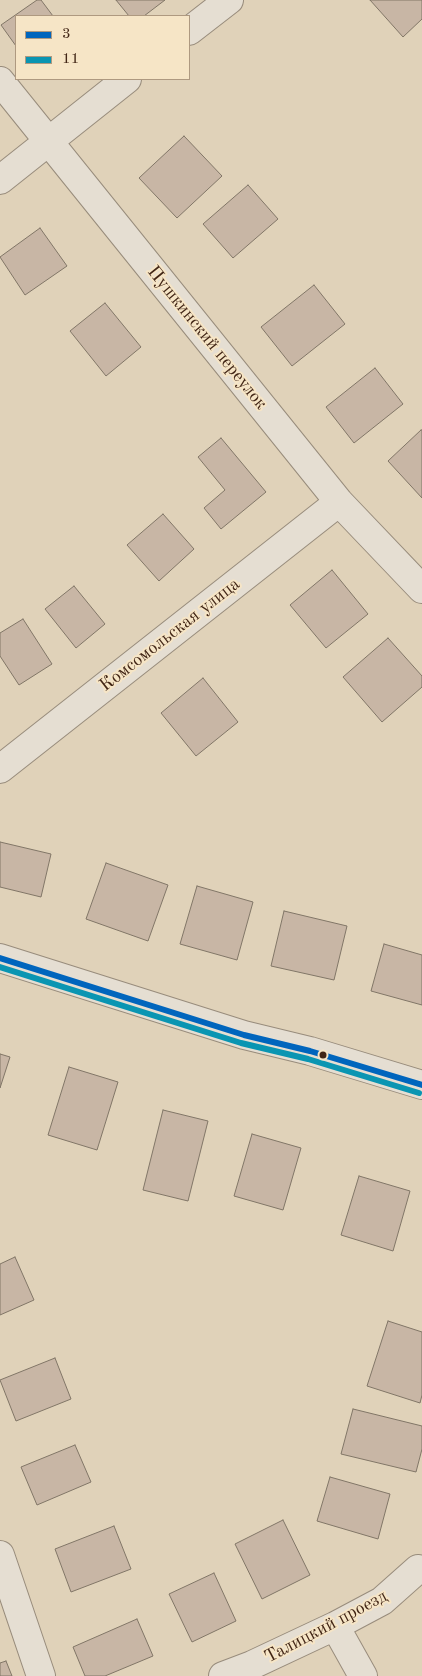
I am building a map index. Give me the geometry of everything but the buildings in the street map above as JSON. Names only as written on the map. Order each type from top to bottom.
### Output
[{"type":"street","points":[[190,30],[229,0]]},
{"type":"street","points":[[0,180],[127,80]]},
{"type":"street","name":"Пушкинский переулок","points":[[0,81],[339,502],[422,589]]},
{"type":"street","name":"Комсомольская улица","points":[[0,769],[339,502]]},
{"type":"street","points":[[0,958],[244,1035],[310,1051],[422,1085]]},
{"type":"street","points":[[0,1555],[41,1676]]},
{"type":"street","name":"Талицкий проезд","points":[[223,1676],[252,1665],[335,1626],[382,1601],[421,1565]]},
{"type":"street","points":[[335,1626],[363,1676]]},
{"type":"transit line","name":"3","points":[[0,958],[244,1035],[310,1051],[422,1085]]},
{"type":"transit line","name":"11","points":[[0,967],[241,1043],[308,1059],[419,1093]]}]
